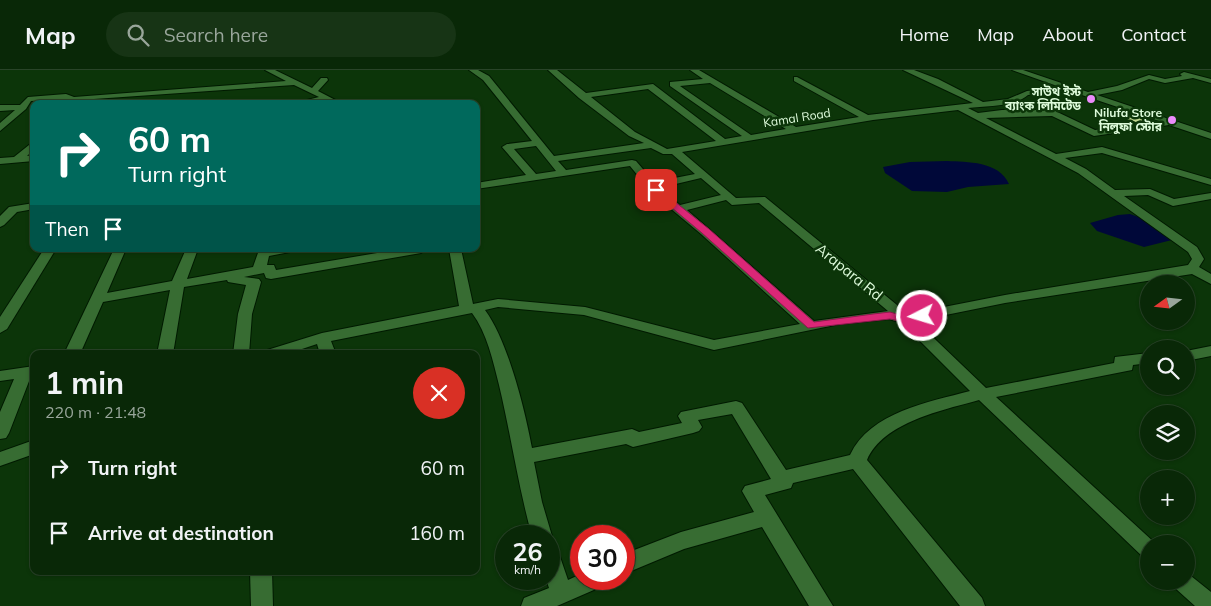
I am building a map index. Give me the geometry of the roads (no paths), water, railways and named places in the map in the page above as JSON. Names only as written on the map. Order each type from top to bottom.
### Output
[{"type":"street","points":[[269,70],[292,83],[331,100]]},
{"type":"street","points":[[473,70],[486,78],[563,173]]},
{"type":"street","name":"Kamal Road","points":[[552,70],[582,96],[632,134],[636,134],[666,152],[867,118],[960,107],[980,110]]},
{"type":"street","points":[[694,70],[796,131]]},
{"type":"street","points":[[908,70],[935,81],[1082,171],[1194,250],[1198,259],[1192,268]]},
{"type":"street","points":[[1016,70],[1211,136]]},
{"type":"street","points":[[1171,70],[1211,81]]},
{"type":"street","points":[[1089,94],[1119,88],[1149,77],[1165,81],[1194,76]]},
{"type":"street","points":[[797,79],[867,118]]},
{"type":"street","points":[[313,92],[324,80]]},
{"type":"street","points":[[713,80],[673,84],[750,138]]},
{"type":"street","points":[[94,100],[292,83]]},
{"type":"street","points":[[582,96],[650,86],[723,142]]},
{"type":"street","points":[[980,110],[1022,97],[1022,95],[1027,93],[1069,88]]},
{"type":"street","points":[[0,128],[23,107],[28,99],[66,96],[69,100]]},
{"type":"street","points":[[316,100],[327,98]]},
{"type":"street","points":[[0,108],[23,107]]},
{"type":"street","points":[[980,110],[1002,113],[1053,113],[1094,133],[1168,123]]},
{"type":"street","points":[[533,177],[507,147],[537,142]]},
{"type":"street","points":[[551,159],[650,144]]},
{"type":"street","points":[[16,160],[30,148]]},
{"type":"street","points":[[673,150],[729,196]]},
{"type":"street","points":[[1055,156],[1102,150],[1211,182]]},
{"type":"street","points":[[0,161],[30,158]]},
{"type":"street","points":[[480,185],[632,163],[652,186],[812,326]]},
{"type":"street","points":[[652,186],[703,175]]},
{"type":"street","points":[[1111,193],[1150,192],[1173,203],[1211,196]]},
{"type":"street","points":[[678,209],[729,196]]},
{"type":"street","name":"Arapara Rd","points":[[729,196],[732,202],[736,203],[761,199],[906,319],[982,394],[1140,542]]},
{"type":"street","points":[[0,208],[13,209],[30,207]]},
{"type":"street","points":[[0,223],[13,209]]},
{"type":"street","points":[[0,329],[48,252]]},
{"type":"street","points":[[74,350],[119,252]]},
{"type":"street","points":[[166,350],[178,284],[191,252]]},
{"type":"street","points":[[259,270],[263,253],[269,252]]},
{"type":"street","points":[[96,299],[269,268],[272,275],[404,252]]},
{"type":"street","points":[[456,252],[472,309],[484,319],[501,361],[539,525]]},
{"type":"street","points":[[282,350],[322,338],[498,303],[526,304],[585,312],[714,345],[840,320],[890,316],[906,319],[1005,299],[1192,268],[1211,280]]},
{"type":"street","points":[[220,277],[254,282],[245,314],[241,350]]},
{"type":"street","points":[[322,338],[326,350]]},
{"type":"street","points":[[1195,354],[1211,351]]},
{"type":"street","points":[[857,461],[861,452],[886,426],[932,407],[982,394],[1126,366],[1121,362],[1140,359]]},
{"type":"street","points":[[0,376],[29,371]]},
{"type":"street","points":[[0,433],[29,371]]},
{"type":"street","points":[[524,457],[632,436],[633,440],[668,433],[693,427],[687,416],[736,408],[784,483],[752,491],[822,606]]},
{"type":"street","points":[[0,459],[30,448]]},
{"type":"street","points":[[781,478],[857,461]]},
{"type":"street","points":[[857,461],[974,606]]},
{"type":"street","points":[[635,560],[681,541],[767,517]]},
{"type":"street","points":[[261,575],[262,606]]},
{"type":"street","points":[[560,587],[562,593]]},
{"type":"street","points":[[532,606],[570,590]]},
{"type":"street","points":[[1193,590],[1211,606]]},
{"type":"place","name":"সাউথ ইস্ট ব্যাংক লিমিটেড","points":[[1091,99]]},
{"type":"place","name":"Nilufa Store নিলুফা স্টোর","points":[[1172,120]]}]
